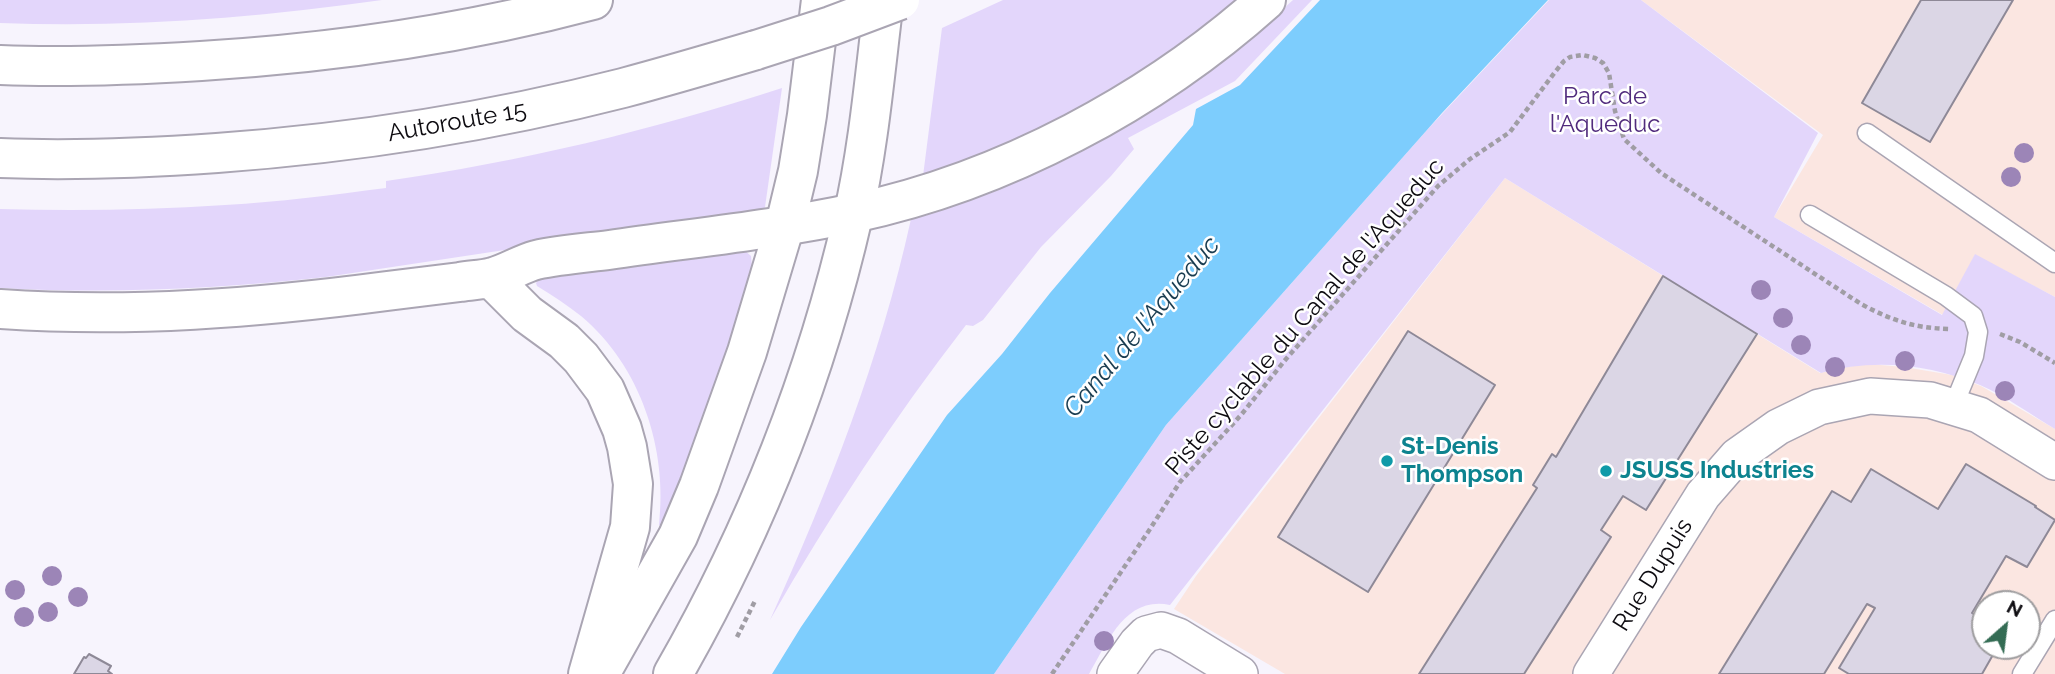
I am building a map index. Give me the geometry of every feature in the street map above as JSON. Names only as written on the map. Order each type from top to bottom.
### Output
[{"type":"main road","points":[[0,65],[159,64],[336,49],[439,34],[593,0]]},
{"type":"main road","points":[[600,674],[677,536],[699,486],[747,352],[785,225],[798,171],[821,0]]},
{"type":"main road","points":[[673,674],[704,620],[761,499],[788,431],[823,326],[853,213],[884,0]]},
{"type":"main road","name":"Autoroute 15","points":[[0,158],[155,157],[301,146],[477,120],[586,96],[755,50],[900,0]]},
{"type":"main road","points":[[0,309],[181,312],[287,303],[491,278],[534,261],[785,225],[899,202],[985,172],[1093,123],[1196,56],[1266,0]]},
{"type":"main road","points":[[491,278],[527,314],[564,341],[581,358],[605,390],[627,447],[633,484],[630,527],[588,674]]},
{"type":"street","name":"Rue Dupuis","points":[[1591,674],[1703,495],[1737,456],[1778,427],[1819,407],[1870,396],[1930,400],[1979,415],[2055,462]]},
{"type":"street","points":[[1115,674],[1146,634],[1161,630],[1178,636],[1240,674]]},
{"type":"lane","points":[[1867,133],[2055,263]]},
{"type":"lane","points":[[1810,215],[1946,296],[1973,316],[1978,332],[1974,356],[1954,407]]},
{"type":"lane","points":[[2022,674],[2055,620]]},
{"type":"path","name":"Piste cyclable du Canal de l'Aqueduc","points":[[1052,674],[1180,482],[1438,186],[1470,159],[1510,132],[1555,72],[1570,57],[1583,55],[1595,58],[1603,64],[1609,73],[1615,111],[1624,139],[1661,173],[1860,304],[1887,318],[1922,328],[2001,334],[2055,363]]},
{"type":"shaded area","points":[[1641,0],[2055,0],[2055,297],[1975,255],[1943,315],[1774,217],[1823,135]]},
{"type":"shaded area","points":[[1505,178],[1820,373],[1869,364],[1952,375],[1981,386],[2055,429],[2055,674],[1285,674],[1174,609],[1196,576]]},
{"type":"green space","points":[[0,0],[382,0],[191,20],[48,24],[0,23]]},
{"type":"green space","points":[[1003,0],[1238,0],[1159,59],[1077,110],[1006,145],[923,176],[942,28]]},
{"type":"green space","points":[[1293,0],[1312,0],[1235,81],[1128,138],[1134,149],[1111,176],[1041,247],[983,320],[973,326],[966,325],[863,469],[770,620],[813,522],[851,423],[884,323],[911,219],[966,198],[1130,121],[1199,78]]},
{"type":"green space","name":"Parc de l'Aqueduc","points":[[1549,0],[1641,0],[1818,133],[1774,217],[1942,315],[1975,254],[2055,297],[2055,429],[1990,389],[1942,372],[1881,365],[1840,368],[1821,373],[1505,178],[1170,605],[1154,604],[1141,607],[1130,614],[1111,636],[1089,674],[994,674],[1166,425],[1427,130]]},
{"type":"green space","points":[[782,88],[763,211],[326,277],[204,287],[123,290],[0,288],[0,209],[112,210],[197,207],[386,188],[386,181],[586,143],[685,118]]},
{"type":"green space","points":[[743,249],[751,256],[752,266],[711,400],[662,526],[659,525],[661,497],[654,439],[634,384],[620,359],[602,336],[581,316],[536,283],[539,279]]},
{"type":"water","name":"Canal de l'Aqueduc","points":[[1320,0],[1548,0],[1442,113],[1166,425],[994,674],[772,674],[801,627],[947,415],[1002,354],[1050,293],[1193,125],[1196,109],[1240,85]]},
{"type":"building","points":[[1921,0],[2013,0],[1930,142],[1862,103]]},
{"type":"building","name":"JSUSS Industries","points":[[1663,276],[1757,334],[1646,510],[1623,496],[1601,530],[1611,537],[1524,674],[1419,674],[1537,488],[1533,485],[1552,454],[1556,457]]},
{"type":"building","name":"St-Denis Thompson","points":[[1408,331],[1495,385],[1368,592],[1278,537]]},
{"type":"building","points":[[1966,464],[2055,520],[2027,567],[2006,556],[1986,590],[1971,590],[1971,660],[1990,660],[1982,674],[1849,674],[1839,668],[1875,608],[1867,604],[1824,674],[1719,674],[1832,491],[1851,502],[1871,469],[1938,509]]},
{"type":"building","points":[[89,654],[111,666],[108,671],[112,674],[74,674],[84,657]]},
{"type":"place","name":"St-Denis Thompson","points":[[1387,461]]},
{"type":"place","name":"JSUSS Industries","points":[[1606,471]]}]
